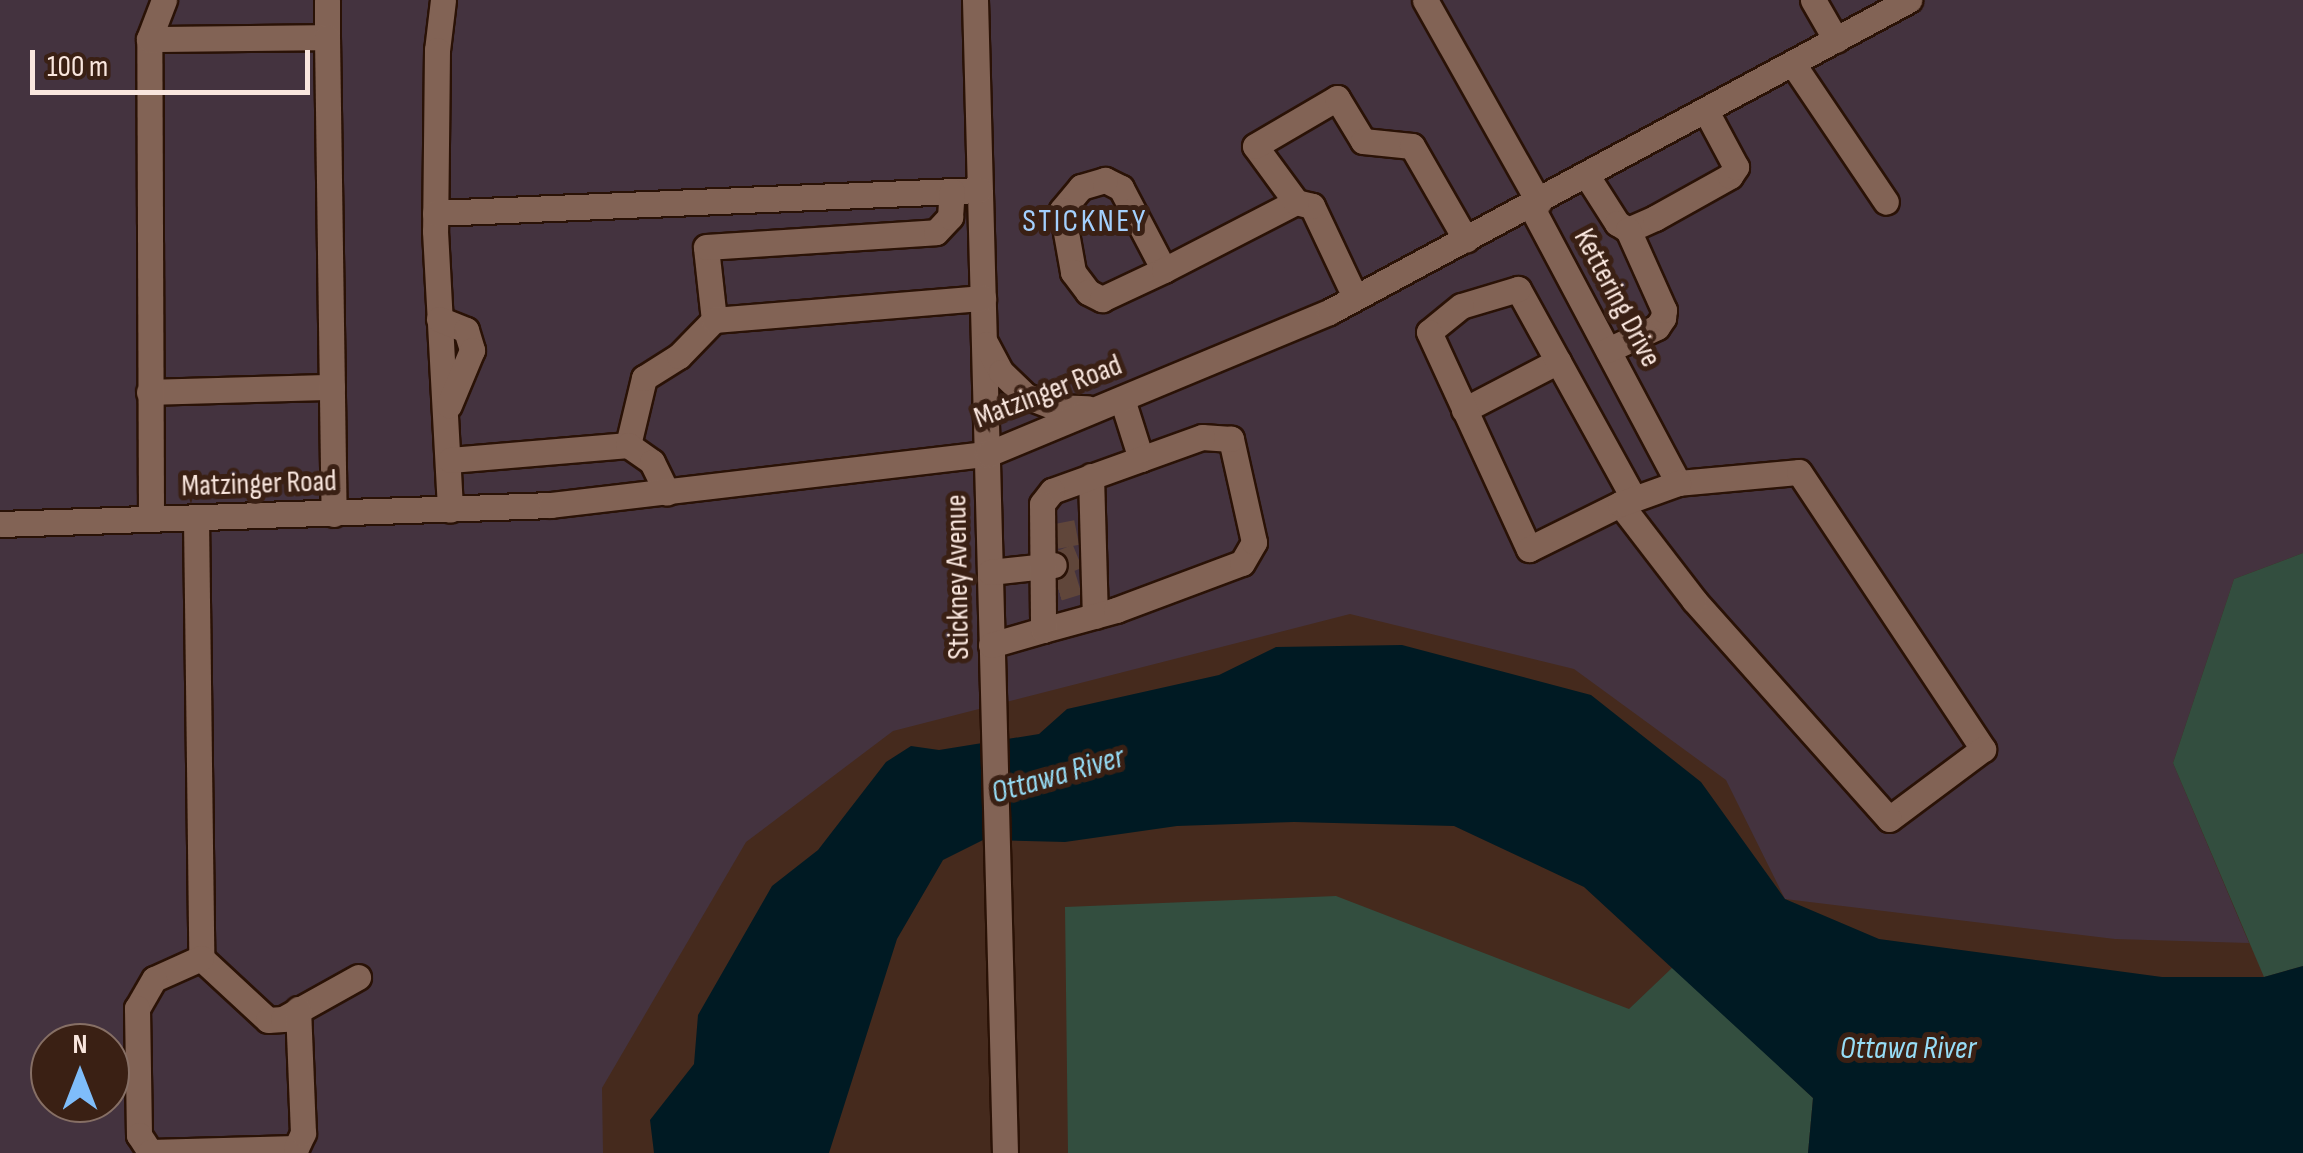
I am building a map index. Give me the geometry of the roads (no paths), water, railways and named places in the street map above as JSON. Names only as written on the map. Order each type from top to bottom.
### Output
[{"type":"street","points":[[152,520],[149,39],[164,0]]},
{"type":"street","points":[[327,0],[334,514]]},
{"type":"street","points":[[443,0],[437,50],[435,214],[450,510]]},
{"type":"street","name":"Stickney Avenue","points":[[975,0],[1005,1153]]},
{"type":"street","name":"Kettering Drive","points":[[1425,0],[1678,483]]},
{"type":"street","points":[[1813,0],[1836,40]]},
{"type":"street","name":"Matzinger Road","points":[[0,524],[450,510],[668,493],[988,454],[1355,297],[1535,204],[1909,0]]},
{"type":"street","points":[[149,39],[327,37]]},
{"type":"street","points":[[1793,64],[1886,202]]},
{"type":"street","points":[[1355,297],[1312,206],[1296,202],[1255,146],[1336,98],[1363,141],[1412,146],[1466,240]]},
{"type":"street","points":[[1628,230],[1730,176],[1736,167],[1706,110]]},
{"type":"street","points":[[1587,176],[1617,223],[1628,230],[1664,310],[1657,327],[1608,350]]},
{"type":"street","points":[[1164,270],[1121,188],[1105,180],[1081,187],[1062,210],[1073,272],[1088,292],[1102,299],[1164,270],[1296,202]]},
{"type":"street","points":[[435,214],[980,190]]},
{"type":"street","points":[[714,320],[706,247],[936,232],[950,217],[952,191]]},
{"type":"street","points":[[1464,410],[1459,390],[1429,332],[1461,306],[1518,290],[1558,361],[1627,502],[1694,600],[1889,819],[1983,749],[1799,472],[1678,483],[1627,502],[1529,548],[1464,410]]},
{"type":"street","points":[[628,445],[644,378],[679,356],[714,320],[983,298]]},
{"type":"street","points":[[984,341],[1001,372],[1026,396],[1054,407],[1082,409],[1117,401],[1141,459]]},
{"type":"street","points":[[1464,410],[1558,361]]},
{"type":"street","points":[[149,392],[332,388]]},
{"type":"street","points":[[991,645],[1095,616],[1242,562],[1254,542],[1231,439],[1202,437],[1052,491],[1042,504],[1095,616]]},
{"type":"street","points":[[450,460],[628,445],[652,462],[668,493]]},
{"type":"street","points":[[1043,630],[1092,476]]},
{"type":"street","points":[[196,518],[201,958],[268,1020],[283,1018],[358,977]]},
{"type":"street","points":[[990,572],[1067,559]]},
{"type":"street","points":[[201,958],[154,979],[137,1008],[139,1135],[150,1152],[296,1148],[303,1133],[298,1009]]},
{"type":"water","name":"Ottawa River","points":[[1402,645],[1591,695],[1701,782],[1785,899],[1879,939],[2162,977],[2264,977],[2303,966],[2303,1153],[1808,1153],[1813,1098],[1584,887],[1454,826],[1294,822],[1177,826],[1065,842],[983,840],[943,860],[897,939],[829,1153],[654,1153],[650,1120],[694,1064],[698,1015],[772,886],[818,850],[886,762],[911,746],[939,750],[1039,734],[1067,709],[1219,675],[1276,647]]},
{"type":"tunnel","points":[[1056,536],[1077,532]]},
{"type":"tunnel","points":[[1057,564],[1077,556]]},
{"type":"tunnel","points":[[1058,588],[1078,582]]},
{"type":"district","name":"STICKNEY","points":[[1085,222]]}]
